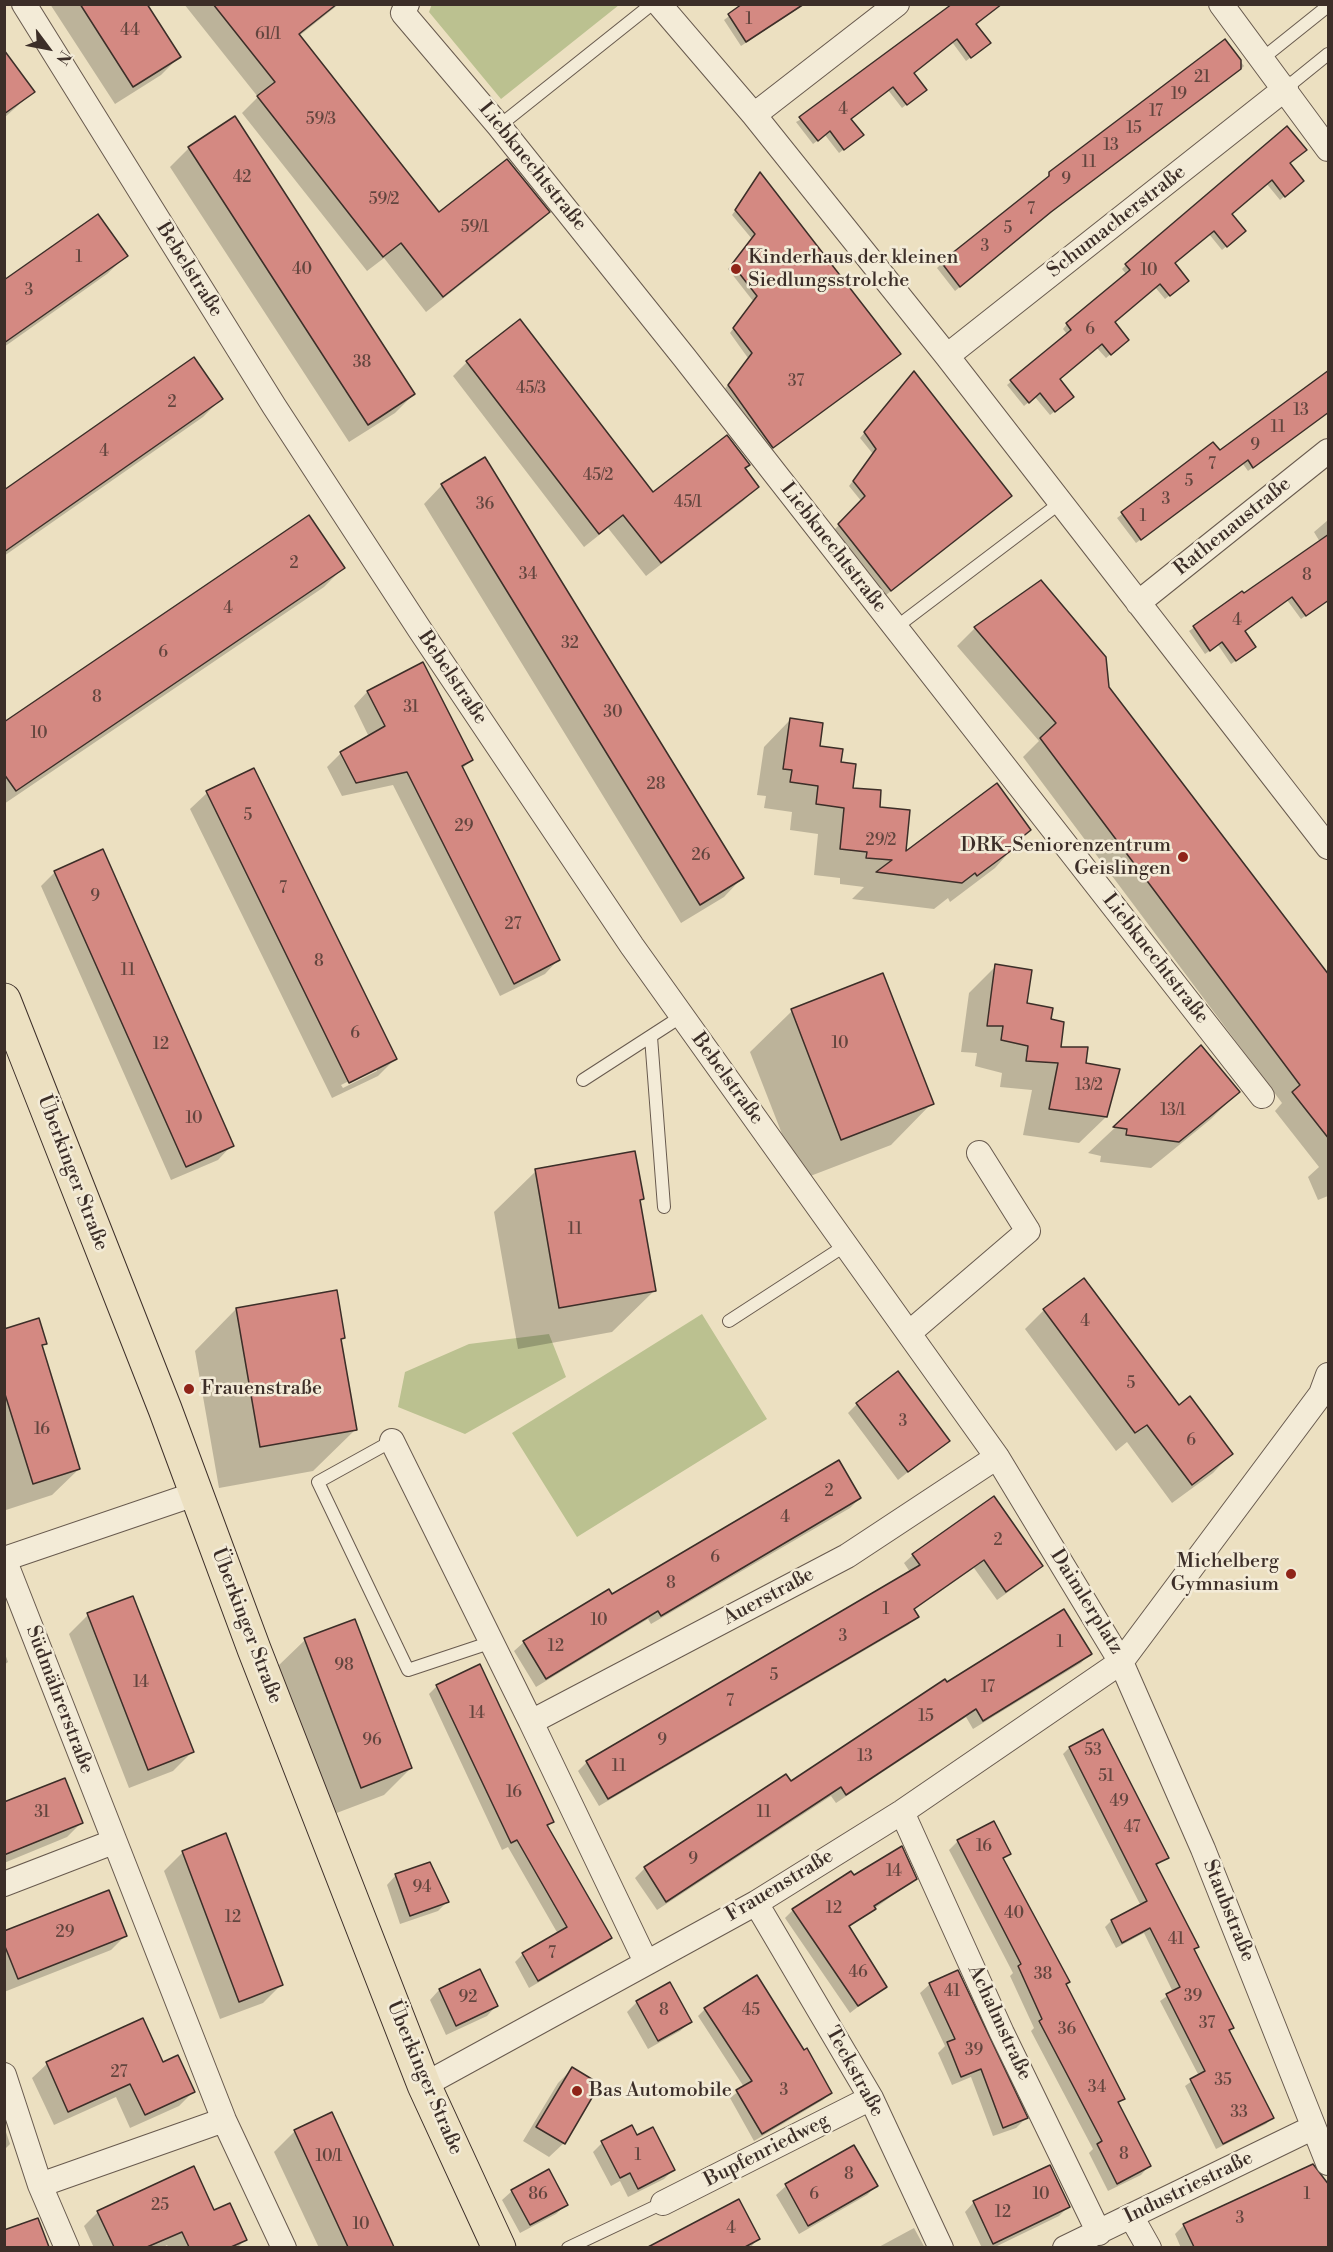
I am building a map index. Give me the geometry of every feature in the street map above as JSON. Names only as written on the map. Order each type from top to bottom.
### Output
[{"type":"main road","name":"Überkinger Straße","points":[[4,1000],[156,1387],[195,1494],[423,2085],[499,2247]]},
{"type":"street","name":"Bebelstraße","points":[[24,4],[127,173],[353,527],[632,946],[997,1457]]},
{"type":"street","name":"Liebknechtstraße","points":[[407,4],[403,13],[500,126],[684,357],[1262,1096]]},
{"type":"street","points":[[659,4],[754,115],[947,356],[1329,847]]},
{"type":"street","points":[[754,115],[897,4]]},
{"type":"street","points":[[1221,4],[1286,88],[1329,149]]},
{"type":"street","name":"Schumacherstraße","points":[[947,356],[1286,88]]},
{"type":"street","name":"Rathenaustraße","points":[[1138,603],[1329,451]]},
{"type":"street","points":[[909,1333],[1028,1231],[979,1153]]},
{"type":"street","name":"Daimlerplatz","points":[[997,1457],[1121,1662],[1321,1394],[1329,1374]]},
{"type":"street","points":[[392,1442],[492,1642],[646,1962]]},
{"type":"street","name":"Auerstraße","points":[[531,1722],[847,1556],[997,1457]]},
{"type":"street","name":"Südmährerstraße","points":[[195,1494],[4,1559],[113,1842],[224,2120],[284,2247]]},
{"type":"street","name":"Frauenstraße","points":[[423,2085],[756,1903],[902,1812],[1121,1662]]},
{"type":"street","name":"Staubstraße","points":[[1121,1662],[1203,1849],[1294,2074],[1312,2128],[1329,2163]]},
{"type":"street","name":"Achalmstraße","points":[[902,1812],[1002,2033],[1099,2233]]},
{"type":"street","points":[[4,1884],[113,1842]]},
{"type":"street","name":"Teckstraße","points":[[756,1903],[871,2098],[941,2247]]},
{"type":"street","points":[[4,2075],[40,2185],[67,2247]]},
{"type":"street","name":"Bupfenriedweg","points":[[663,2203],[871,2098]]},
{"type":"street","points":[[40,2185],[224,2120]]},
{"type":"street","name":"Industriestraße","points":[[1065,2247],[1099,2233],[1312,2128]]},
{"type":"street","points":[[1131,2216],[1149,2247]]},
{"type":"lane","points":[[500,126],[652,4]]},
{"type":"lane","points":[[1263,58],[1329,6]]},
{"type":"lane","points":[[1286,88],[1329,54]]},
{"type":"lane","points":[[895,628],[1060,503]]},
{"type":"lane","points":[[583,1080],[682,1017]]},
{"type":"lane","points":[[651,1036],[664,1207]]},
{"type":"lane","points":[[729,1321],[846,1245]]},
{"type":"lane","points":[[392,1442],[318,1482],[408,1670],[492,1642]]},
{"type":"lane","points":[[568,2247],[663,2203]]},
{"type":"green space","points":[[432,4],[619,5],[501,99],[429,12]]},
{"type":"green space","points":[[702,1314],[767,1419],[577,1537],[512,1433]]},
{"type":"green space","points":[[549,1334],[566,1377],[465,1434],[398,1407],[405,1372],[469,1344]]},
{"type":"building","points":[[80,4],[147,4],[181,57],[133,87]]},
{"type":"building","points":[[213,4],[337,4],[299,34],[439,212],[507,159],[550,212],[443,297],[401,243],[383,257],[257,96],[275,82]]},
{"type":"building","points":[[742,4],[804,4],[746,42],[728,14]]},
{"type":"building","points":[[952,4],[1002,4],[976,24],[991,43],[971,58],[957,39],[914,73],[927,90],[907,105],[893,87],[851,119],[864,135],[844,150],[830,131],[818,141],[799,117]]},
{"type":"building","points":[[1225,39],[1241,60],[1241,69],[1051,212],[960,287],[941,262],[1049,176],[1049,172]]},
{"type":"building","points":[[4,50],[35,92],[4,114]]},
{"type":"building","points":[[235,116],[415,394],[368,425],[188,147]]},
{"type":"building","points":[[1287,126],[1307,150],[1290,163],[1304,181],[1285,197],[1272,180],[1232,214],[1246,231],[1227,247],[1214,231],[1175,263],[1189,281],[1170,296],[1160,284],[1115,322],[1129,340],[1111,355],[1102,344],[1060,379],[1074,397],[1055,412],[1040,393],[1029,403],[1010,380],[1071,330],[1066,323],[1130,270],[1125,264]]},
{"type":"building","points":[[760,172],[901,354],[773,448],[728,385],[752,353],[733,328],[757,296],[732,264],[755,234],[735,210]]},
{"type":"building","points":[[98,214],[128,256],[4,343],[4,280]]},
{"type":"building","points":[[520,319],[653,492],[727,435],[750,465],[745,468],[759,487],[661,563],[623,515],[599,534],[466,361]]},
{"type":"building","points":[[194,357],[223,399],[4,552],[4,490]]},
{"type":"building","points":[[1329,370],[1329,412],[1253,468],[1248,460],[1141,540],[1121,512],[1213,442],[1220,450]]},
{"type":"building","points":[[914,371],[1012,496],[891,591],[838,524],[865,496],[853,481],[876,449],[864,432]]},
{"type":"building","points":[[485,457],[744,878],[700,905],[441,484]]},
{"type":"building","points":[[309,515],[345,568],[16,791],[4,774],[4,722]]},
{"type":"building","points":[[1329,534],[1329,600],[1306,616],[1292,597],[1245,631],[1256,647],[1236,661],[1222,642],[1210,651],[1193,626]]},
{"type":"building","name":"DRK-Seniorenzentrum Geislingen","points":[[1041,580],[1106,657],[1109,687],[1329,975],[1329,1139],[1292,1092],[1300,1085],[1040,738],[1056,723],[974,627]]},
{"type":"building","points":[[423,662],[473,760],[462,766],[560,960],[514,984],[407,772],[356,783],[340,752],[385,726],[367,691]]},
{"type":"building","points":[[790,718],[823,723],[820,746],[843,749],[841,762],[856,764],[853,788],[881,790],[880,807],[910,810],[906,851],[997,783],[1031,830],[1021,838],[1024,841],[977,876],[975,873],[962,883],[876,872],[892,860],[866,858],[867,852],[840,849],[844,808],[816,804],[818,786],[790,782],[792,770],[783,769]]},
{"type":"building","points":[[254,768],[397,1059],[349,1083],[206,791]]},
{"type":"building","points":[[103,849],[234,1146],[186,1167],[54,871]]},
{"type":"building","points":[[995,964],[1032,970],[1027,1003],[1053,1008],[1051,1019],[1064,1022],[1061,1047],[1088,1047],[1086,1063],[1120,1069],[1107,1117],[1049,1109],[1058,1063],[1026,1061],[1028,1046],[1001,1040],[1003,1026],[987,1026]]},
{"type":"building","points":[[883,973],[934,1104],[841,1140],[791,1009]]},
{"type":"building","points":[[1201,1045],[1240,1092],[1179,1142],[1126,1135],[1127,1129],[1113,1127]]},
{"type":"building","points":[[635,1151],[644,1199],[640,1200],[656,1291],[559,1308],[535,1169]]},
{"type":"building","points":[[1084,1278],[1179,1405],[1190,1396],[1233,1454],[1192,1485],[1147,1425],[1135,1433],[1043,1309]]},
{"type":"building","points":[[337,1290],[345,1338],[341,1339],[357,1430],[260,1447],[236,1308]]},
{"type":"building","points":[[39,1318],[47,1344],[42,1345],[80,1469],[33,1484],[4,1391],[4,1329]]},
{"type":"building","points":[[898,1371],[950,1441],[908,1472],[856,1403]]},
{"type":"building","points":[[839,1460],[861,1498],[661,1616],[658,1611],[546,1679],[523,1641],[609,1589],[612,1594]]},
{"type":"building","points":[[994,1496],[1043,1566],[1006,1592],[984,1560],[914,1609],[919,1617],[608,1799],[586,1761],[920,1565],[912,1554]]},
{"type":"building","points":[[133,1596],[194,1752],[148,1770],[87,1613]]},
{"type":"building","points":[[1064,1609],[1092,1654],[983,1721],[976,1709],[846,1795],[841,1787],[666,1902],[644,1867],[786,1774],[791,1781],[945,1679],[947,1682]]},
{"type":"building","points":[[355,1619],[412,1768],[361,1788],[304,1638]]},
{"type":"building","points":[[480,1664],[554,1822],[547,1825],[612,1938],[538,1981],[522,1953],[567,1927],[517,1840],[511,1843],[436,1685]]},
{"type":"building","points":[[1103,1729],[1169,1858],[1156,1864],[1199,1947],[1194,1949],[1234,2028],[1229,2030],[1274,2118],[1223,2144],[1190,2079],[1205,2071],[1166,1994],[1180,1987],[1150,1928],[1122,1943],[1111,1920],[1147,1901],[1069,1747]]},
{"type":"building","points":[[65,1778],[83,1823],[4,1855],[4,1802]]},
{"type":"building","points":[[994,1821],[1011,1854],[1003,1858],[1070,1982],[1066,1984],[1125,2099],[1118,2102],[1151,2166],[1117,2184],[1097,2144],[1102,2141],[1039,2021],[1042,2019],[1018,1966],[1021,1964],[957,1840]]},
{"type":"building","points":[[226,1833],[283,1985],[239,2002],[182,1851]]},
{"type":"building","points":[[902,1846],[917,1879],[874,1906],[876,1909],[849,1926],[887,1987],[858,2006],[792,1909],[851,1871],[854,1875]]},
{"type":"building","points":[[430,1862],[449,1902],[410,1916],[395,1874]]},
{"type":"building","points":[[109,1890],[127,1936],[18,1979],[4,1944],[4,1931]]},
{"type":"building","points":[[480,1969],[498,2006],[456,2026],[439,1989]]},
{"type":"building","points":[[958,1970],[1028,2118],[1003,2128],[981,2069],[961,2077],[947,2042],[955,2039],[929,1983]]},
{"type":"building","points":[[757,1975],[804,2050],[807,2048],[832,2093],[762,2134],[736,2090],[752,2081],[704,2008]]},
{"type":"building","points":[[670,1982],[692,2022],[658,2041],[636,2001]]},
{"type":"building","points":[[143,2018],[163,2062],[178,2055],[195,2092],[145,2115],[130,2084],[68,2112],[46,2062]]},
{"type":"building","points":[[572,2067],[600,2084],[565,2144],[536,2127]]},
{"type":"building","points":[[332,2112],[394,2247],[348,2247],[294,2130]]},
{"type":"building","points":[[632,2125],[637,2135],[653,2127],[675,2170],[638,2189],[630,2173],[620,2178],[601,2141]]},
{"type":"building","points":[[854,2145],[878,2186],[808,2226],[785,2184]]},
{"type":"building","points":[[1313,2164],[1329,2185],[1329,2247],[1194,2247],[1183,2224]]},
{"type":"building","points":[[1050,2165],[1070,2207],[993,2244],[973,2201]]},
{"type":"building","points":[[194,2166],[214,2210],[230,2203],[247,2240],[231,2247],[189,2247],[182,2232],[147,2247],[114,2247],[97,2211]]},
{"type":"building","points":[[549,2169],[568,2205],[530,2225],[511,2190]]},
{"type":"building","points":[[739,2199],[760,2239],[745,2247],[648,2247]]},
{"type":"building","points":[[38,2218],[49,2247],[4,2247],[4,2230]]},
{"type":"place","name":"Kinderhaus der kleinen Siedlungsstrolche","points":[[736,269]]},
{"type":"place","name":"DRK-Seniorenzentrum Geislingen","points":[[1183,857]]},
{"type":"place","name":"Frauenstraße","points":[[189,1389]]},
{"type":"place","name":"Michelberg Gymnasium","points":[[1291,1574]]},
{"type":"place","name":"Bas Automobile","points":[[577,2091]]}]
